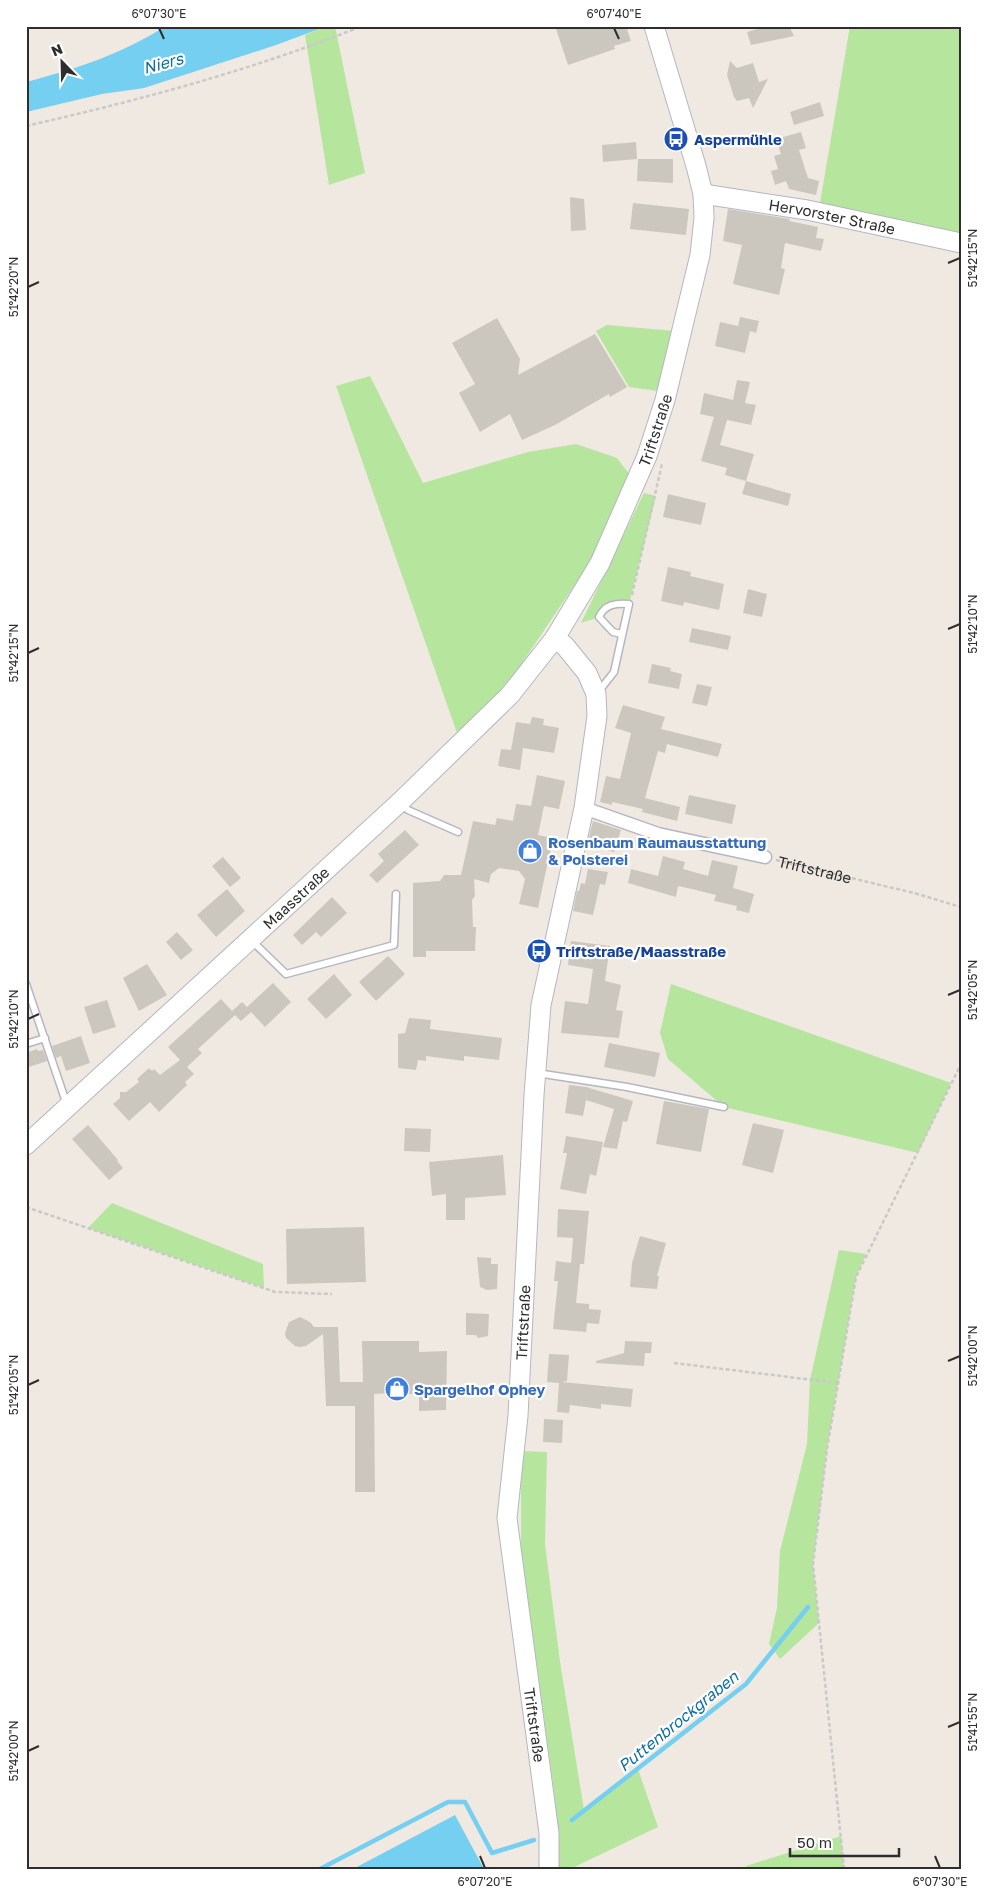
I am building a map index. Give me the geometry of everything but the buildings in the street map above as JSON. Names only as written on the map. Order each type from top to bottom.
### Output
[{"type":"street","name":"Triftstraße","points":[[549,1869],[549,1834],[546,1805],[507,1518],[518,1416],[541,1006],[584,808],[596,726],[596,694],[587,672],[565,646],[555,638],[600,563],[647,456],[665,400],[700,255],[704,218],[703,194],[654,26]]},
{"type":"street","name":"Hervorster Straße","points":[[703,194],[807,210],[961,243]]},
{"type":"street","name":"Maasstraße","points":[[26,1145],[68,1109],[400,802],[510,695],[555,638]]},
{"type":"street","name":"Triftstraße","points":[[584,808],[658,834],[764,857]]},
{"type":"lane","points":[[596,694],[614,672],[621,634],[630,604],[619,603],[608,606],[598,617],[613,632],[621,634]]},
{"type":"lane","points":[[400,802],[408,810],[458,832]]},
{"type":"lane","points":[[251,940],[286,974],[394,945],[396,894]]},
{"type":"lane","points":[[26,984],[68,1109]]},
{"type":"lane","points":[[26,1044],[45,1038]]},
{"type":"lane","points":[[536,1073],[626,1087],[724,1107]]},
{"type":"path","points":[[26,126],[125,104],[227,74],[319,43],[362,26]]},
{"type":"path","name":"Triftstraße","points":[[764,857],[914,893],[961,907]]},
{"type":"path","points":[[844,1869],[812,1564],[838,1383],[856,1277],[961,1064]]},
{"type":"path","points":[[26,1207],[275,1292],[332,1294]]},
{"type":"path","points":[[674,1363],[838,1383]]},
{"type":"green space","points":[[327,26],[335,26],[365,173],[329,185],[305,35]]},
{"type":"green space","points":[[850,26],[961,26],[961,235],[820,203]]},
{"type":"green space","points":[[607,325],[674,331],[658,391],[629,387],[596,331]]},
{"type":"green space","points":[[370,376],[423,483],[528,452],[576,444],[617,458],[630,475],[601,542],[580,577],[520,666],[480,715],[458,736],[336,386]]},
{"type":"green space","points":[[644,493],[656,496],[629,604],[608,606],[599,617],[581,623]]},
{"type":"green space","points":[[671,984],[951,1083],[918,1153],[724,1107],[668,1059],[660,1033]]},
{"type":"green space","points":[[112,1203],[263,1264],[264,1288],[88,1228]]},
{"type":"green space","points":[[839,1250],[866,1254],[856,1277],[827,1449],[813,1564],[819,1623],[780,1659],[769,1644],[777,1608],[780,1551],[807,1444],[810,1380]]},
{"type":"green space","points":[[521,1451],[547,1452],[545,1544],[560,1662],[584,1810],[638,1769],[658,1827],[570,1869],[559,1869],[555,1798],[521,1550]]},
{"type":"green space","points":[[841,1836],[844,1869],[747,1869],[746,1866]]},
{"type":"water","name":"Niers","points":[[166,26],[327,26],[276,45],[144,88],[102,94],[26,112],[26,82],[98,60],[132,45]]},
{"type":"water","points":[[455,1815],[484,1869],[353,1869]]},
{"type":"waterway","name":"Puttenbrockgraben","points":[[572,1820],[746,1684],[808,1607]]},
{"type":"waterway","name":"Puttenbrockgraben","points":[[320,1869],[448,1802],[465,1802],[492,1853],[534,1840]]},
{"type":"place","name":"Aspermühle","points":[[676,139]]},
{"type":"place","name":"Rosenbaum Raumausstattung & Polsterei","points":[[530,851]]},
{"type":"place","name":"Triftstraße/Maasstraße","points":[[539,951]]},
{"type":"place","name":"Spargelhof Ophey","points":[[397,1389]]}]
